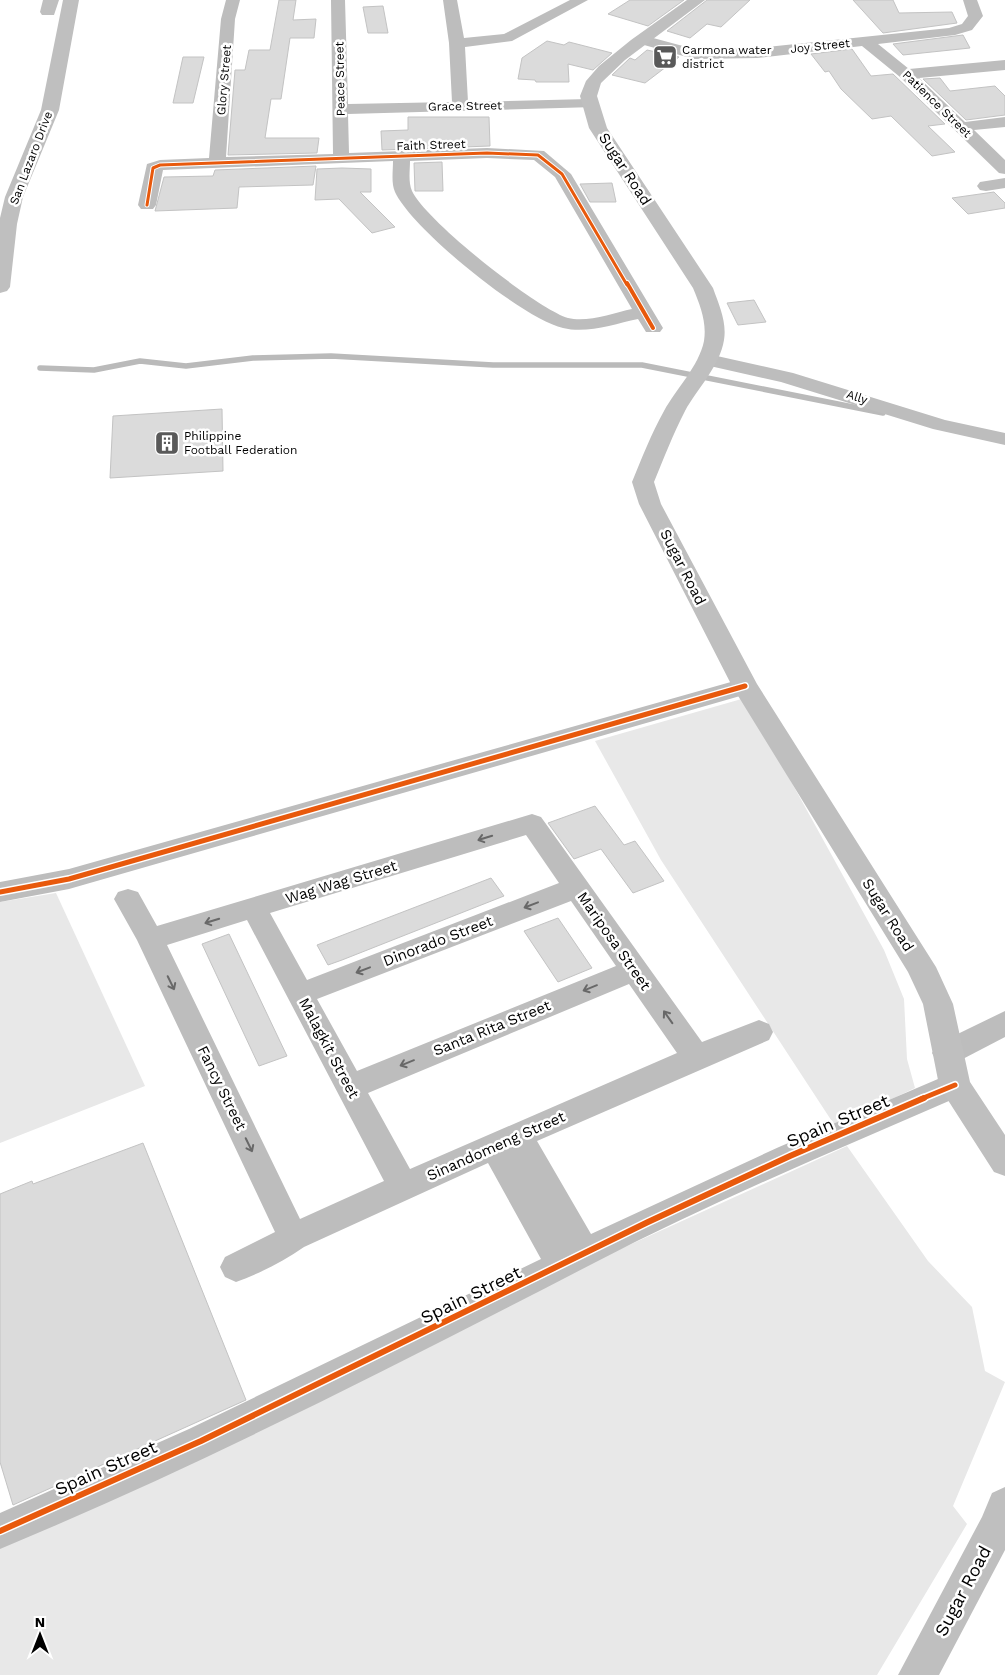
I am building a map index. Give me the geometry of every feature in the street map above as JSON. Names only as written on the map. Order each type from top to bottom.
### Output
[{"type":"main road","name":"San Lazaro Drive","points":[[0,287],[8,224],[14,197],[50,110],[71,0]]},
{"type":"main road","points":[[589,104],[591,82],[615,60],[697,0]]},
{"type":"main road","name":"Sugar Road","points":[[589,104],[598,128],[698,280],[709,301],[716,329],[708,360],[674,412],[643,482],[650,504],[745,686],[921,967],[938,1004],[955,1085],[1005,1162]]},
{"type":"main road","name":"Sugar Road","points":[[918,1675],[996,1529],[1005,1506]]},
{"type":"street","name":"Glory Street","points":[[217,162],[228,19],[233,0]]},
{"type":"street","name":"Peace Street","points":[[338,0],[341,158]]},
{"type":"street","points":[[450,0],[457,43],[460,107]]},
{"type":"street","points":[[457,43],[507,38],[581,0]]},
{"type":"street","name":"Joy Street","points":[[642,40],[694,54],[757,53],[950,32],[967,27],[976,16],[970,0]]},
{"type":"street","name":"Patience Street","points":[[866,42],[906,74],[1005,169]]},
{"type":"street","points":[[906,74],[1005,65]]},
{"type":"street","name":"Grace Street","points":[[340,109],[589,104]]},
{"type":"street","points":[[960,127],[1005,122]]},
{"type":"street","name":"Faith Street","points":[[147,205],[153,168],[160,165],[487,153],[538,155],[562,174],[654,328]]},
{"type":"street","name":"Faith Street","points":[[402,156],[402,191],[411,203],[449,242],[538,312],[566,323],[584,323],[644,312]]},
{"type":"street","points":[[986,186],[1005,184]]},
{"type":"street","name":"Ally","points":[[708,360],[786,377],[940,425],[1005,439]]},
{"type":"street","points":[[0,892],[69,879],[745,686]]},
{"type":"street","name":"Mariposa Street","points":[[532,824],[696,1057]]},
{"type":"street","name":"Wag Wag Street","points":[[150,939],[532,824]]},
{"type":"street","name":"Dinorado Street","points":[[300,994],[576,888]]},
{"type":"street","name":"Fancy Street","points":[[128,900],[150,939],[293,1237]]},
{"type":"street","name":"Malagkit Street","points":[[254,908],[404,1188]]},
{"type":"street","name":"Santa Rita Street","points":[[350,1087],[635,970]]},
{"type":"street","points":[[947,1053],[1005,1023]]},
{"type":"street","name":"Sinandomeng Street","points":[[236,1267],[277,1248],[293,1237],[506,1141],[696,1057],[759,1032]]},
{"type":"street","name":"Spain Street","points":[[0,1531],[201,1441],[565,1245],[790,1156],[955,1085]]},
{"type":"street","points":[[506,1141],[565,1245]]},
{"type":"shaded area","points":[[745,698],[884,950],[904,999],[907,1059],[915,1088],[835,1126],[661,860],[595,741]]},
{"type":"shaded area","points":[[56,893],[145,1086],[0,1143],[0,902]]},
{"type":"shaded area","points":[[847,1146],[928,1261],[972,1307],[985,1371],[1005,1382],[953,1506],[967,1524],[877,1675],[0,1675],[0,1542],[616,1251]]},
{"type":"building","points":[[279,0],[296,0],[293,20],[316,19],[314,38],[290,38],[281,99],[271,99],[265,138],[319,138],[317,153],[228,155],[235,70],[245,70],[249,50],[270,50]]},
{"type":"building","points":[[630,0],[684,0],[648,26],[608,14]]},
{"type":"building","points":[[707,0],[750,0],[721,27],[707,24],[690,38],[667,31]]},
{"type":"building","points":[[853,0],[893,0],[899,13],[952,12],[957,23],[883,33]]},
{"type":"building","points":[[383,6],[388,33],[368,33],[363,7]]},
{"type":"building","points":[[963,35],[970,48],[903,55],[893,44]]},
{"type":"building","points":[[547,41],[564,45],[569,42],[612,53],[593,70],[568,64],[569,82],[536,82],[535,80],[518,79],[522,58]]},
{"type":"building","points":[[852,49],[871,76],[893,74],[945,124],[928,126],[955,152],[932,156],[891,116],[872,119],[841,89],[829,71],[825,72],[811,54]]},
{"type":"building","points":[[647,50],[679,57],[645,83],[612,75],[630,58],[635,60]]},
{"type":"building","points":[[183,57],[204,57],[193,103],[173,103]]},
{"type":"building","points":[[940,78],[950,91],[995,86],[1005,96],[1005,115],[966,120],[923,79]]},
{"type":"building","points":[[408,117],[489,117],[490,146],[382,150],[381,131],[408,130]]},
{"type":"building","points":[[442,162],[443,191],[415,191],[414,163]]},
{"type":"building","points":[[316,166],[313,185],[239,187],[237,208],[155,211],[164,177],[213,176],[215,170]]},
{"type":"building","points":[[317,169],[371,169],[371,192],[360,192],[395,227],[372,233],[339,199],[315,200]]},
{"type":"building","points":[[612,183],[616,202],[590,202],[580,184]]},
{"type":"building","points":[[994,192],[1005,203],[1005,208],[968,214],[952,198]]},
{"type":"building","points":[[754,300],[766,322],[738,325],[727,303]]},
{"type":"building","name":"Philippine Football Federation","points":[[222,409],[223,471],[110,478],[113,416]]},
{"type":"building","points":[[595,806],[624,845],[635,841],[664,881],[633,893],[601,849],[574,859],[548,823]]},
{"type":"building","points":[[491,878],[504,896],[342,960],[328,965],[317,945]]},
{"type":"building","points":[[558,918],[592,968],[558,982],[524,931]]},
{"type":"building","points":[[229,934],[287,1056],[259,1066],[202,944]]},
{"type":"building","points":[[143,1143],[246,1400],[13,1505],[0,1462],[0,1194],[32,1181],[33,1184]]},
{"type":"waterway","points":[[40,368],[94,370],[140,361],[186,366],[253,358],[331,356],[493,365],[642,365],[883,413]]},
{"type":"cycle path","points":[[147,205],[153,168],[160,165],[487,153],[538,155],[562,174],[653,328]]},
{"type":"cycle path","points":[[0,892],[69,879],[745,686]]},
{"type":"cycle path","points":[[0,1531],[201,1441],[525,1284],[584,1252],[648,1222],[790,1156],[955,1085]]},
{"type":"place","name":"Carmona water district","points":[[665,57]]},
{"type":"place","name":"Philippine Football Federation","points":[[167,443]]}]
